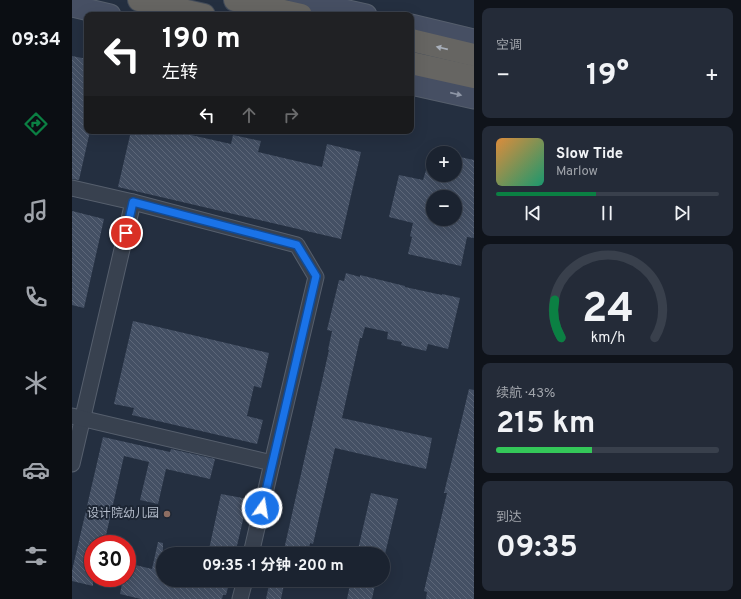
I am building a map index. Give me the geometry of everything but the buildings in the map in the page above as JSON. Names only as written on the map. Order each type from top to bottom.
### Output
[{"type":"highway","points":[[139,0],[191,12]]},
{"type":"highway","points":[[236,0],[288,12]]},
{"type":"highway","points":[[414,41],[474,55]]},
{"type":"highway","points":[[414,64],[474,77]]},
{"type":"main road","points":[[299,0],[353,12]]},
{"type":"main road","points":[[72,6],[97,12]]},
{"type":"main road","points":[[414,26],[474,40]]},
{"type":"main road","points":[[414,85],[474,98]]},
{"type":"street","points":[[72,188],[133,202],[297,245],[316,276],[253,547]]},
{"type":"street","points":[[72,464],[77,418],[133,202]]},
{"type":"street","points":[[77,418],[272,463]]},
{"type":"street","points":[[240,599],[243,587]]},
{"type":"place","name":"设计院幼儿园","points":[[167,514]]},
{"type":"route","points":[[126,233],[133,202],[297,245],[316,276],[262,508]]}]
